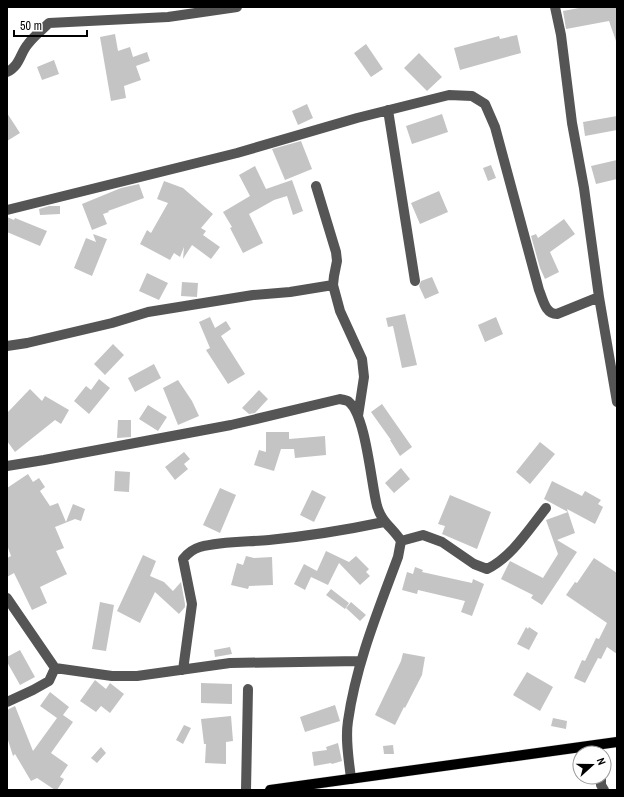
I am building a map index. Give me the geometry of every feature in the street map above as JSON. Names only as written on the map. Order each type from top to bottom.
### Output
[{"type":"main road","points":[[270,790],[572,752]]},
{"type":"street","points":[[7,72],[19,62],[27,45],[49,23],[168,17],[238,7]]},
{"type":"street","points":[[555,7],[561,35],[573,129],[584,188],[599,297],[617,402]]},
{"type":"street","points":[[7,210],[238,153],[388,110],[450,95],[472,96],[485,104],[495,128],[539,290],[548,312],[557,314],[599,297]]},
{"type":"street","points":[[388,110],[415,281]]},
{"type":"street","points":[[316,186],[336,252],[337,261],[333,285],[340,311],[362,359],[364,377],[358,416]]},
{"type":"street","points":[[7,346],[112,323],[148,312],[253,294],[290,292],[333,285]]},
{"type":"street","points":[[7,466],[231,425],[340,399],[349,402],[358,416],[372,470],[377,506],[384,522],[396,532],[401,541],[398,557],[360,661],[348,722],[348,751],[351,779]]},
{"type":"street","points":[[401,541],[423,535],[442,542],[474,564],[487,569],[496,565],[516,545],[546,508]]},
{"type":"street","points":[[183,670],[192,604],[183,559],[186,554],[198,547],[270,540],[348,529],[384,522]]},
{"type":"street","points":[[7,598],[55,668],[112,676],[137,676],[230,663],[360,661]]},
{"type":"street","points":[[7,702],[49,681],[55,668]]},
{"type":"street","points":[[246,790],[248,689]]},
{"type":"building","points":[[584,7],[617,7],[616,41],[609,21],[566,29],[563,11]]},
{"type":"building","points":[[115,34],[118,51],[130,47],[133,57],[147,52],[150,61],[136,66],[141,80],[124,86],[126,98],[111,101],[100,37]]},
{"type":"building","points":[[517,35],[521,53],[460,70],[454,48],[499,36],[500,39]]},
{"type":"building","points":[[366,44],[383,69],[371,77],[354,53]]},
{"type":"building","points":[[419,53],[442,77],[427,91],[404,68]]},
{"type":"building","points":[[54,60],[59,74],[42,80],[37,67]]},
{"type":"building","points":[[307,104],[313,118],[298,125],[292,111]]},
{"type":"building","points":[[7,113],[20,133],[7,141]]},
{"type":"building","points":[[442,114],[448,132],[412,144],[406,126]]},
{"type":"building","points":[[617,116],[617,130],[585,136],[583,122]]},
{"type":"building","points":[[301,141],[312,169],[285,180],[272,149]]},
{"type":"building","points":[[617,160],[617,179],[596,184],[591,166]]},
{"type":"building","points":[[491,165],[496,178],[488,181],[483,168]]},
{"type":"building","points":[[255,166],[266,189],[292,180],[303,211],[293,215],[287,196],[274,200],[249,214],[263,243],[243,253],[230,228],[232,227],[223,212],[250,196],[239,175]]},
{"type":"building","points":[[164,181],[183,188],[213,214],[201,228],[206,231],[203,235],[220,247],[211,259],[192,245],[183,259],[184,247],[180,257],[174,253],[170,260],[140,244],[147,230],[151,233],[168,203],[157,199]]},
{"type":"building","points":[[139,184],[144,198],[103,214],[107,224],[92,230],[82,204],[121,188]]},
{"type":"building","points":[[439,191],[448,212],[420,224],[411,203]]},
{"type":"building","points":[[49,206],[60,206],[60,214],[40,215],[39,209]]},
{"type":"building","points":[[7,217],[14,220],[15,218],[47,231],[40,246],[7,232]]},
{"type":"building","points":[[564,219],[575,234],[550,252],[559,272],[545,279],[540,268],[531,236],[536,234],[538,238]]},
{"type":"building","points":[[93,234],[107,239],[92,276],[74,268],[86,238],[96,242]]},
{"type":"building","points":[[147,273],[168,283],[159,300],[139,291]]},
{"type":"building","points":[[432,277],[439,293],[425,299],[419,286],[421,281]]},
{"type":"building","points":[[182,282],[198,283],[197,297],[181,296]]},
{"type":"building","points":[[405,314],[417,365],[402,368],[393,326],[388,327],[386,318]]},
{"type":"building","points":[[210,317],[215,328],[226,321],[231,329],[221,336],[245,374],[228,384],[206,350],[210,348],[199,322]]},
{"type":"building","points":[[496,317],[503,334],[485,342],[478,325]]},
{"type":"building","points":[[113,344],[124,355],[105,375],[94,364]]},
{"type":"building","points":[[154,364],[161,378],[135,392],[128,378]]},
{"type":"building","points":[[99,379],[110,388],[89,414],[74,401],[86,386],[91,390]]},
{"type":"building","points":[[178,380],[192,401],[199,416],[178,425],[163,388]]},
{"type":"building","points":[[30,389],[42,401],[45,396],[69,410],[61,424],[55,420],[15,452],[7,441],[7,413]]},
{"type":"building","points":[[259,390],[268,399],[255,413],[249,414],[242,408]]},
{"type":"building","points":[[382,404],[412,447],[400,456],[391,440],[371,412]]},
{"type":"building","points":[[148,405],[167,417],[158,431],[139,419]]},
{"type":"building","points":[[118,420],[131,420],[131,437],[117,438]]},
{"type":"building","points":[[266,432],[289,432],[289,439],[325,436],[326,455],[295,458],[294,449],[281,449],[274,471],[254,465],[259,450],[266,452]]},
{"type":"building","points":[[540,442],[555,454],[530,484],[516,472]]},
{"type":"building","points":[[184,452],[190,459],[184,464],[188,469],[175,480],[165,467]]},
{"type":"building","points":[[401,468],[410,479],[394,493],[385,483]]},
{"type":"building","points":[[115,471],[130,472],[129,492],[114,491]]},
{"type":"building","points":[[28,474],[33,482],[39,478],[45,487],[40,491],[50,506],[58,503],[66,522],[73,504],[85,509],[81,521],[75,519],[55,527],[64,548],[56,551],[67,574],[40,587],[47,603],[32,610],[14,573],[7,577],[7,558],[11,556],[7,545],[7,488]]},
{"type":"building","points":[[552,481],[582,496],[585,491],[601,500],[598,504],[603,507],[595,524],[544,499]]},
{"type":"building","points":[[220,488],[236,495],[220,533],[203,525]]},
{"type":"building","points":[[312,490],[326,497],[314,522],[300,515]]},
{"type":"building","points":[[450,495],[491,512],[477,549],[442,534],[445,526],[438,524]]},
{"type":"building","points":[[568,512],[575,533],[557,540],[577,552],[542,605],[531,598],[533,595],[501,579],[510,561],[543,578],[558,554],[546,520]]},
{"type":"building","points":[[326,551],[349,562],[356,556],[369,569],[366,572],[370,576],[360,585],[339,563],[328,585],[311,577],[305,590],[294,584],[304,564],[317,571]]},
{"type":"building","points":[[143,555],[156,561],[150,576],[164,582],[173,591],[181,582],[185,607],[179,614],[155,592],[140,623],[117,611]]},
{"type":"building","points":[[246,556],[254,558],[272,557],[273,585],[249,586],[248,589],[231,585],[237,563],[243,565]]},
{"type":"building","points":[[594,558],[617,573],[617,654],[607,647],[601,659],[598,658],[585,683],[574,678],[582,660],[585,661],[596,638],[599,639],[607,623],[566,595],[575,582],[577,583]]},
{"type":"building","points":[[415,567],[423,570],[422,572],[472,583],[473,579],[484,584],[472,616],[461,612],[465,601],[418,590],[417,594],[402,590],[407,572],[413,574]]},
{"type":"building","points":[[331,589],[349,603],[345,609],[326,595]]},
{"type":"building","points":[[100,602],[114,605],[106,651],[92,649]]},
{"type":"building","points":[[351,602],[366,615],[360,621],[346,608]]},
{"type":"building","points":[[526,627],[528,629],[529,627],[538,633],[529,650],[517,644]]},
{"type":"building","points":[[230,647],[232,654],[215,657],[214,650]]},
{"type":"building","points":[[20,650],[35,677],[20,685],[7,662],[7,657]]},
{"type":"building","points":[[403,653],[425,657],[422,675],[395,725],[375,715],[401,661]]},
{"type":"building","points":[[527,672],[553,687],[540,711],[513,695]]},
{"type":"building","points":[[95,680],[106,689],[110,683],[124,694],[110,713],[101,706],[96,712],[80,701]]},
{"type":"building","points":[[201,683],[232,684],[232,704],[201,703]]},
{"type":"building","points":[[50,692],[69,707],[63,715],[73,722],[51,753],[68,765],[60,777],[64,779],[57,790],[37,778],[31,781],[15,754],[13,756],[7,737],[7,710],[15,706],[33,751],[57,718],[40,706]]},
{"type":"building","points":[[335,705],[340,721],[305,732],[300,717]]},
{"type":"building","points":[[231,716],[233,741],[226,742],[226,764],[205,763],[206,744],[204,744],[201,719]]},
{"type":"building","points":[[553,718],[567,721],[566,729],[551,726]]},
{"type":"building","points":[[184,725],[191,728],[183,744],[176,740]]},
{"type":"building","points":[[338,743],[342,761],[314,766],[312,752],[327,750],[326,747]]},
{"type":"building","points":[[393,745],[394,754],[384,754],[383,746]]},
{"type":"building","points":[[101,747],[106,753],[97,763],[91,758]]}]
